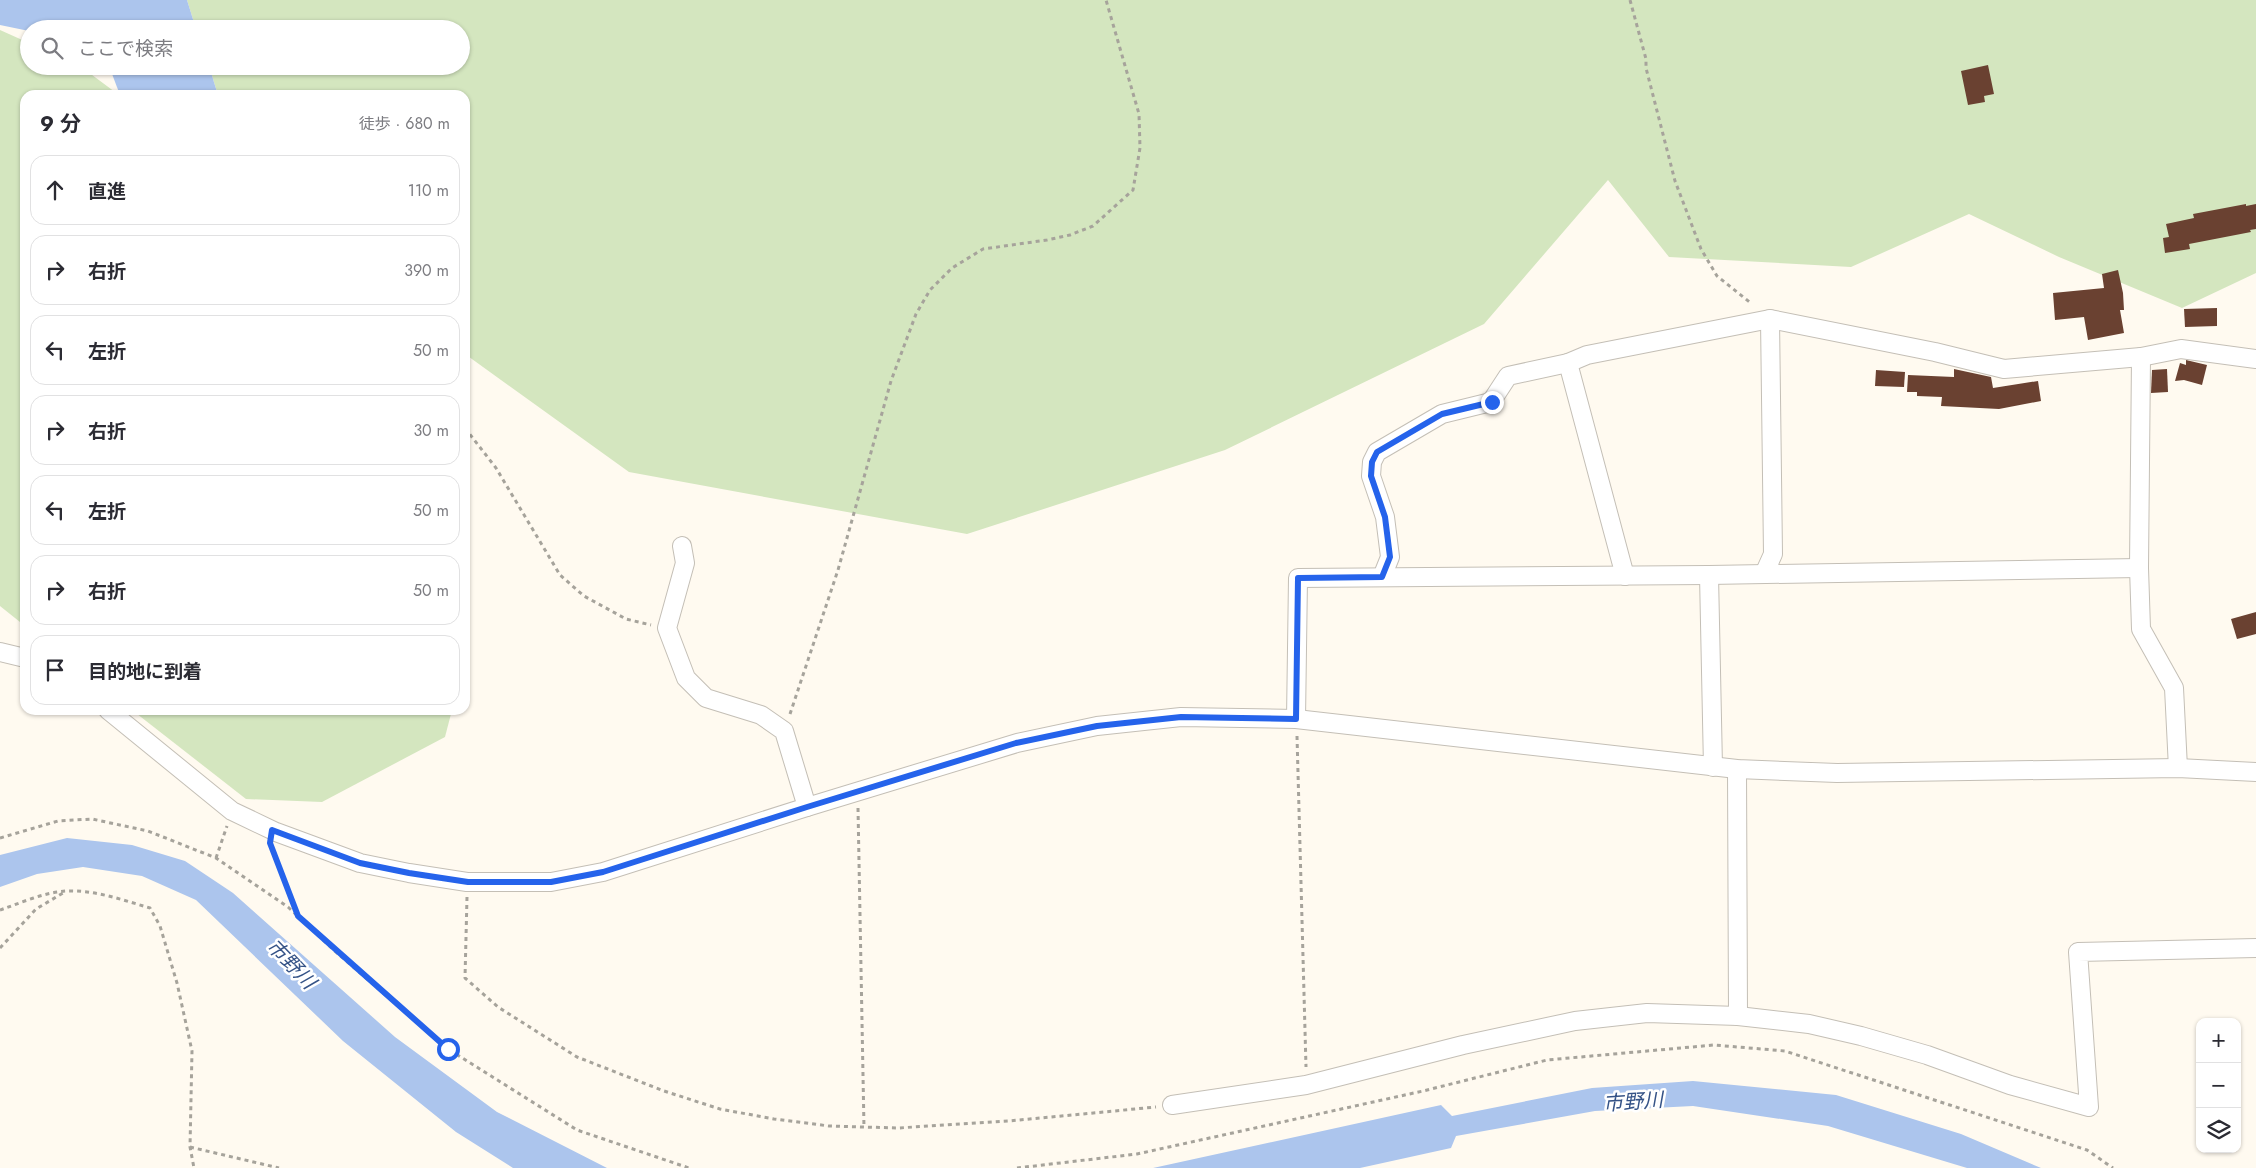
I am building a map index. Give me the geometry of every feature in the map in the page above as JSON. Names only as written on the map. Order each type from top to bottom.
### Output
[{"type":"street","points":[[1764,574],[1773,554],[1770,319]]},
{"type":"street","points":[[1382,577],[1390,557],[1385,517],[1371,476],[1372,462],[1377,452],[1442,414],[1492,402],[1508,376],[1568,363],[1588,355],[1770,319],[1935,352],[2004,369],[2141,356],[2182,350],[2256,359]]},
{"type":"street","points":[[2141,356],[2139,568],[2141,629],[2174,688],[2178,768]]},
{"type":"street","points":[[1568,363],[1625,576]]},
{"type":"street","points":[[682,546],[685,563],[667,628],[686,678],[706,698],[761,715],[784,731],[807,807]]},
{"type":"street","points":[[1296,719],[1298,578],[1625,576],[2139,568]]},
{"type":"street","points":[[1709,575],[1713,767]]},
{"type":"street","points":[[0,652],[20,657]]},
{"type":"street","points":[[114,715],[232,811],[272,830],[360,863],[468,882],[551,882],[603,872],[1016,743],[1097,726],[1181,717],[1296,719],[1737,769],[1837,773],[2178,768],[2256,772]]},
{"type":"street","points":[[1737,769],[1738,1016]]},
{"type":"street","points":[[1172,1105],[1306,1085],[1463,1045],[1576,1021],[1647,1013],[1738,1016],[1809,1024],[1861,1036],[1927,1055],[2010,1085],[2089,1107],[2078,952],[2256,948]]},
{"type":"path","points":[[784,731],[838,570],[891,381],[916,314],[930,290],[952,268],[983,249],[1047,240],[1070,235],[1093,226],[1133,190],[1140,148],[1138,114],[1106,0]]},
{"type":"path","points":[[1630,0],[1675,181],[1701,249],[1717,276],[1770,319]]},
{"type":"path","points":[[470,434],[496,468],[560,575],[584,596],[626,619],[667,628]]},
{"type":"path","points":[[1296,719],[1306,1085]]},
{"type":"path","points":[[857,792],[864,1128]]},
{"type":"path","points":[[216,858],[232,811]]},
{"type":"path","points":[[0,838],[58,821],[92,819],[148,831],[216,858],[298,916],[448,1049],[577,1130],[689,1168]]},
{"type":"path","points":[[272,830],[270,843],[298,916]]},
{"type":"path","points":[[468,882],[465,978],[498,1008],[569,1052],[664,1091],[720,1108],[793,1121],[864,1128],[1009,1122],[1172,1105]]},
{"type":"path","points":[[0,910],[37,897],[66,891],[95,893],[150,908],[160,926],[177,983],[192,1052],[190,1147],[194,1168]]},
{"type":"path","points":[[0,948],[36,910],[66,891]]},
{"type":"path","points":[[1017,1168],[1137,1154],[1423,1090],[1547,1060],[1714,1045],[1785,1051],[2087,1150],[2113,1168]]},
{"type":"path","points":[[190,1147],[279,1168]]},
{"type":"green space","points":[[187,0],[2256,0],[2256,273],[2182,308],[2059,257],[1969,214],[1851,267],[1669,257],[1608,180],[1484,324],[1225,450],[967,534],[629,472],[470,358],[470,90],[216,90],[212,75],[470,75],[470,20],[193,20]]},
{"type":"green space","points":[[0,30],[20,39],[20,75],[92,75],[112,90],[20,90],[20,622],[0,606]]},
{"type":"green space","points":[[138,715],[451,715],[445,737],[322,802],[246,799]]},
{"type":"water","points":[[0,0],[187,0],[193,20],[20,20],[20,29],[0,25]]},
{"type":"water","points":[[112,75],[212,75],[216,90],[118,90]]},
{"type":"water","name":"市野川","points":[[67,838],[132,845],[185,861],[233,893],[395,1037],[497,1112],[607,1168],[513,1168],[456,1132],[343,1041],[196,900],[142,876],[83,867],[37,874],[0,887],[0,855]]},
{"type":"water","name":"市野川","points":[[1693,1081],[1836,1095],[1961,1134],[2041,1168],[1967,1168],[1828,1126],[1693,1106],[1595,1111],[1456,1136],[1451,1148],[1360,1168],[1153,1168],[1441,1105],[1452,1116],[1592,1088]]},
{"type":"building","points":[[1988,65],[1994,94],[1984,96],[1985,102],[1968,105],[1961,71]]},
{"type":"building","points":[[2246,204],[2246,206],[2256,204],[2256,229],[2250,230],[2251,232],[2189,244],[2190,249],[2165,253],[2163,238],[2169,237],[2166,224],[2194,218],[2193,214]]},
{"type":"building","points":[[2118,270],[2123,293],[2124,310],[2120,310],[2124,333],[2088,340],[2084,317],[2055,320],[2053,293],[2104,288],[2102,274]]},
{"type":"building","points":[[2217,308],[2217,326],[2185,327],[2184,309]]},
{"type":"building","points":[[2186,360],[2207,365],[2202,385],[2184,380],[2175,381],[2180,363],[2186,365]]},
{"type":"building","points":[[1954,369],[1991,377],[1993,388],[2038,381],[2041,401],[1999,409],[1941,406],[1942,397],[1917,396],[1917,392],[1907,392],[1908,375],[1954,377]]},
{"type":"building","points":[[2167,369],[2168,392],[2151,393],[2152,370]]},
{"type":"building","points":[[1876,370],[1905,372],[1904,387],[1875,386]]},
{"type":"building","points":[[2256,612],[2256,634],[2237,639],[2231,619]]},
{"type":"route","points":[[448,1049],[337,953],[298,916],[270,843],[272,830],[360,863],[409,873],[468,882],[551,882],[603,872],[1016,743],[1097,726],[1181,717],[1296,719],[1298,578],[1382,577],[1390,557],[1385,517],[1371,476],[1372,462],[1377,452],[1442,414],[1492,402]]}]
